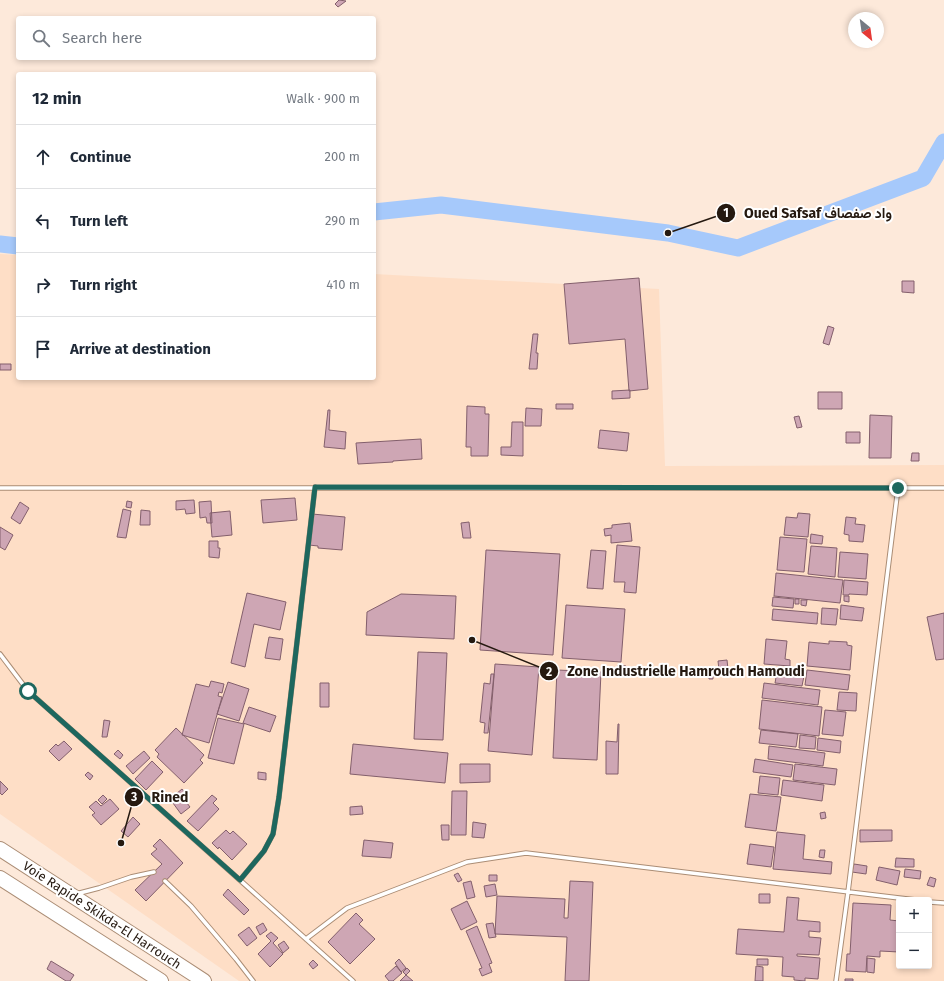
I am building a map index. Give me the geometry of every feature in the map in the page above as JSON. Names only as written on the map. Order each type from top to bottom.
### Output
[{"type":"highway","name":"Voie Rapide Skikda-El Harrouch","points":[[0,849],[204,981]]},
{"type":"highway","name":"Voie Rapide Skikda-El Harrouch","points":[[0,878],[161,981]]},
{"type":"lane","points":[[240,880],[264,851],[273,834],[279,797],[315,487]]},
{"type":"lane","points":[[0,488],[944,488]]},
{"type":"lane","points":[[836,981],[898,488]]},
{"type":"lane","points":[[0,654],[28,691],[353,981]]},
{"type":"lane","points":[[306,939],[347,908],[375,897],[466,862],[526,853],[896,898]]},
{"type":"lane","points":[[72,895],[131,877],[154,872]]},
{"type":"lane","points":[[165,881],[191,906],[253,981]]},
{"type":"lane","points":[[932,902],[944,903]]},
{"type":"shaded area","points":[[0,254],[16,255],[16,380],[376,380],[376,274],[659,289],[665,466],[944,465],[944,981],[239,981],[0,814]]},
{"type":"building","points":[[339,0],[346,1],[338,7],[335,4]]},
{"type":"building","points":[[639,278],[648,389],[629,391],[625,339],[569,344],[564,284]]},
{"type":"building","points":[[902,281],[914,281],[914,293],[902,292]]},
{"type":"building","points":[[828,326],[834,328],[829,345],[823,343]]},
{"type":"building","points":[[533,334],[538,334],[536,353],[538,353],[537,369],[529,369]]},
{"type":"building","points":[[0,364],[11,364],[11,370],[0,370]]},
{"type":"building","points":[[630,390],[630,398],[612,399],[612,391]]},
{"type":"building","points":[[818,392],[842,392],[842,409],[818,409]]},
{"type":"building","points":[[556,404],[573,404],[573,409],[556,409]]},
{"type":"building","points":[[467,406],[485,407],[485,414],[489,414],[488,456],[471,456],[471,447],[466,447]]},
{"type":"building","points":[[526,408],[542,409],[541,426],[525,426]]},
{"type":"building","points":[[328,410],[330,410],[329,430],[346,432],[345,449],[324,447]]},
{"type":"building","points":[[870,415],[892,416],[891,458],[869,458]]},
{"type":"building","points":[[799,416],[802,427],[797,428],[794,417]]},
{"type":"building","points":[[512,422],[523,422],[523,456],[501,455],[501,447],[511,447]]},
{"type":"building","points":[[600,430],[629,433],[627,451],[598,448]]},
{"type":"building","points":[[846,432],[860,432],[860,443],[846,443]]},
{"type":"building","points":[[421,439],[422,459],[358,464],[356,443]]},
{"type":"building","points":[[912,453],[919,453],[919,461],[911,461]]},
{"type":"building","points":[[295,498],[297,520],[263,523],[261,500]]},
{"type":"building","points":[[194,500],[195,513],[186,514],[185,509],[176,510],[176,501]]},
{"type":"building","points":[[127,501],[132,502],[131,508],[126,507]]},
{"type":"building","points":[[211,501],[212,523],[207,523],[206,517],[200,518],[199,502]]},
{"type":"building","points":[[20,502],[29,508],[20,524],[11,518]]},
{"type":"building","points":[[123,509],[131,511],[126,538],[117,537]]},
{"type":"building","points":[[141,510],[150,511],[150,525],[140,525]]},
{"type":"building","points":[[230,511],[232,535],[212,537],[210,513]]},
{"type":"building","points":[[798,513],[810,514],[808,537],[784,535],[786,517],[797,518]]},
{"type":"building","points":[[312,514],[345,517],[342,550],[318,548],[318,546],[309,545]]},
{"type":"building","points":[[846,517],[856,518],[855,524],[865,525],[863,542],[849,541],[849,535],[844,534]]},
{"type":"building","points":[[469,522],[471,538],[463,538],[461,523]]},
{"type":"building","points":[[630,523],[632,541],[611,543],[611,535],[605,536],[604,529],[612,528],[612,525]]},
{"type":"building","points":[[0,527],[13,535],[5,550],[0,547]]},
{"type":"building","points":[[811,534],[823,536],[822,544],[810,543]]},
{"type":"building","points":[[780,537],[807,539],[804,572],[777,570]]},
{"type":"building","points":[[209,541],[218,541],[218,548],[220,548],[219,558],[209,557]]},
{"type":"building","points":[[617,545],[640,547],[636,593],[624,592],[625,582],[614,582]]},
{"type":"building","points":[[811,546],[837,548],[835,577],[808,574]]},
{"type":"building","points":[[486,550],[560,554],[553,655],[480,650]]},
{"type":"building","points":[[591,550],[606,551],[603,589],[587,588]]},
{"type":"building","points":[[840,552],[868,554],[866,579],[838,577]]},
{"type":"building","points":[[776,573],[843,580],[840,603],[774,596]]},
{"type":"building","points":[[844,580],[868,582],[867,595],[843,595]]},
{"type":"building","points":[[247,593],[286,602],[280,630],[254,624],[245,667],[231,663]]},
{"type":"building","points":[[401,594],[456,596],[454,639],[366,635],[367,612]]},
{"type":"building","points":[[844,596],[849,596],[849,602],[844,601]]},
{"type":"building","points":[[773,597],[794,599],[793,608],[772,606]]},
{"type":"building","points":[[795,599],[799,599],[799,604],[795,604]]},
{"type":"building","points":[[801,600],[807,600],[806,606],[801,605]]},
{"type":"building","points":[[566,605],[625,609],[621,662],[562,658]]},
{"type":"building","points":[[841,605],[864,608],[862,621],[840,619]]},
{"type":"building","points":[[822,608],[838,609],[836,625],[821,624]]},
{"type":"building","points":[[773,609],[818,613],[817,624],[772,620]]},
{"type":"building","points":[[944,613],[944,659],[936,660],[927,617]]},
{"type":"building","points":[[269,637],[283,639],[280,660],[265,658]]},
{"type":"building","points":[[766,639],[787,641],[785,659],[790,660],[790,666],[764,664]]},
{"type":"building","points":[[829,641],[847,642],[847,645],[852,646],[850,670],[807,666],[809,642],[829,644]]},
{"type":"building","points":[[418,652],[447,653],[443,740],[414,739]]},
{"type":"building","points":[[727,660],[728,669],[719,670],[718,661]]},
{"type":"building","points":[[495,664],[539,667],[532,755],[488,751]]},
{"type":"building","points":[[618,665],[626,666],[625,677],[617,675]]},
{"type":"building","points":[[557,670],[601,672],[597,760],[553,758]]},
{"type":"building","points":[[709,670],[713,670],[713,679],[709,679]]},
{"type":"building","points":[[807,670],[850,675],[848,690],[805,685]]},
{"type":"building","points":[[777,672],[804,676],[802,686],[775,683]]},
{"type":"building","points":[[491,674],[494,674],[488,733],[484,733],[485,723],[480,722],[484,683],[490,684]]},
{"type":"building","points":[[211,681],[224,684],[222,693],[219,692],[218,696],[222,697],[209,743],[182,735],[196,684],[209,687]]},
{"type":"building","points":[[228,682],[249,689],[239,721],[217,714]]},
{"type":"building","points":[[320,683],[329,683],[329,707],[320,707]]},
{"type":"building","points":[[764,683],[820,690],[818,705],[762,698]]},
{"type":"building","points":[[839,692],[857,693],[856,711],[837,710]]},
{"type":"building","points":[[762,700],[822,707],[819,736],[759,729]]},
{"type":"building","points":[[249,707],[276,716],[270,732],[243,723]]},
{"type":"building","points":[[825,710],[846,712],[843,736],[822,734]]},
{"type":"building","points":[[218,718],[244,724],[234,764],[208,758]]},
{"type":"building","points":[[104,720],[110,721],[107,737],[102,737]]},
{"type":"building","points":[[618,724],[618,774],[606,774],[606,741],[617,742]]},
{"type":"building","points":[[176,728],[204,755],[200,760],[203,763],[184,783],[157,757],[159,754],[155,750]]},
{"type":"building","points":[[761,730],[798,734],[796,747],[759,743]]},
{"type":"building","points":[[800,735],[816,737],[815,749],[799,748]]},
{"type":"building","points":[[818,738],[841,741],[840,753],[817,750]]},
{"type":"building","points":[[64,741],[72,749],[59,761],[49,751],[56,744],[58,746]]},
{"type":"building","points":[[353,744],[448,753],[445,783],[350,774]]},
{"type":"building","points":[[769,746],[825,753],[823,766],[768,759]]},
{"type":"building","points":[[118,750],[123,755],[120,759],[114,754]]},
{"type":"building","points":[[144,751],[150,758],[133,774],[126,766]]},
{"type":"building","points":[[755,759],[793,765],[791,777],[753,772]]},
{"type":"building","points":[[152,761],[163,772],[146,790],[135,779]]},
{"type":"building","points":[[460,764],[490,764],[490,782],[460,783]]},
{"type":"building","points":[[795,764],[837,769],[835,785],[793,780]]},
{"type":"building","points":[[88,772],[93,776],[90,780],[85,775]]},
{"type":"building","points":[[258,772],[266,773],[266,780],[258,779]]},
{"type":"building","points":[[760,776],[780,778],[778,795],[758,793]]},
{"type":"building","points":[[783,780],[824,785],[822,801],[781,795]]},
{"type":"building","points":[[0,781],[8,789],[2,795],[0,793]]},
{"type":"building","points":[[182,789],[188,796],[184,799],[190,807],[181,814],[170,799]]},
{"type":"building","points":[[164,791],[170,798],[166,801],[160,795]]},
{"type":"building","points":[[452,791],[467,791],[466,835],[451,835]]},
{"type":"building","points":[[750,794],[781,797],[776,831],[745,827]]},
{"type":"building","points":[[103,795],[107,799],[102,804],[98,800]]},
{"type":"building","points":[[212,795],[217,799],[213,803],[219,809],[198,831],[187,821]]},
{"type":"building","points":[[110,799],[119,809],[101,825],[92,815],[95,813],[89,807],[96,801],[101,806]]},
{"type":"building","points":[[362,806],[363,814],[350,815],[350,807]]},
{"type":"building","points":[[825,812],[826,818],[821,819],[820,813]]},
{"type":"building","points":[[133,817],[140,824],[128,837],[121,831]]},
{"type":"building","points":[[473,822],[486,824],[484,838],[472,837]]},
{"type":"building","points":[[441,825],[449,825],[449,840],[442,840]]},
{"type":"building","points":[[226,830],[230,834],[233,831],[247,844],[232,860],[219,847],[218,849],[212,843]]},
{"type":"building","points":[[860,830],[892,830],[892,841],[860,842]]},
{"type":"building","points":[[777,832],[805,835],[803,859],[832,862],[831,874],[773,869]]},
{"type":"building","points":[[160,839],[183,863],[146,901],[135,890],[162,864],[151,854],[157,849],[153,846]]},
{"type":"building","points":[[364,840],[393,843],[391,858],[362,856]]},
{"type":"building","points":[[750,844],[774,847],[771,867],[747,864]]},
{"type":"building","points":[[820,850],[825,850],[824,858],[819,857]]},
{"type":"building","points":[[896,858],[914,859],[914,867],[895,867]]},
{"type":"building","points":[[854,864],[867,866],[866,874],[852,872]]},
{"type":"building","points":[[879,867],[900,871],[897,885],[876,880]]},
{"type":"building","points":[[905,869],[921,871],[920,879],[904,877]]},
{"type":"building","points":[[458,873],[462,880],[458,882],[454,875]]},
{"type":"building","points":[[489,875],[497,875],[497,881],[489,881]]},
{"type":"building","points":[[930,877],[936,879],[934,887],[927,885]]},
{"type":"building","points":[[471,881],[475,897],[467,899],[463,883]]},
{"type":"building","points":[[570,881],[593,882],[589,981],[565,981],[567,937],[495,934],[497,896],[565,899],[564,918],[568,918]]},
{"type":"building","points":[[495,884],[497,895],[486,897],[484,886]]},
{"type":"building","points":[[228,889],[249,910],[244,915],[223,895]]},
{"type":"building","points":[[759,894],[770,894],[770,903],[759,903]]},
{"type":"building","points":[[787,897],[799,898],[797,920],[820,922],[820,932],[809,931],[809,937],[821,938],[819,955],[797,954],[797,956],[820,958],[818,979],[805,978],[805,981],[794,980],[794,977],[782,976],[783,957],[736,954],[738,929],[784,932]]},
{"type":"building","points":[[467,901],[477,922],[461,930],[451,909]]},
{"type":"building","points":[[853,903],[891,905],[890,920],[896,921],[896,952],[880,951],[880,957],[867,956],[866,972],[846,971],[847,954],[850,954]]},
{"type":"building","points":[[356,913],[363,920],[359,924],[375,939],[350,964],[328,942]]},
{"type":"building","points":[[263,923],[267,930],[260,935],[256,927]]},
{"type":"building","points":[[493,923],[496,937],[489,938],[486,924]]},
{"type":"building","points":[[477,926],[492,963],[489,964],[492,972],[482,976],[479,969],[482,968],[466,931]]},
{"type":"building","points":[[249,927],[257,938],[247,946],[238,935]]},
{"type":"building","points":[[271,932],[278,938],[273,943],[283,954],[270,967],[258,954],[271,941],[266,936]]},
{"type":"building","points":[[284,941],[289,948],[283,953],[278,945]]},
{"type":"building","points":[[867,958],[875,959],[874,973],[867,972]]},
{"type":"building","points":[[399,959],[406,968],[401,972],[395,963]]},
{"type":"building","points":[[757,959],[768,959],[768,965],[757,965]]},
{"type":"building","points":[[313,960],[318,965],[313,969],[309,964]]},
{"type":"building","points":[[51,961],[74,975],[70,981],[66,981],[47,969]]},
{"type":"building","points":[[396,966],[402,973],[393,981],[389,981],[385,976]]},
{"type":"building","points":[[756,966],[763,967],[763,981],[755,981]]},
{"type":"building","points":[[407,968],[410,971],[406,975],[403,972]]},
{"type":"building","points":[[406,975],[413,981],[400,981]]},
{"type":"building","points":[[845,979],[853,979],[853,981],[845,981]]},
{"type":"waterway","points":[[376,212],[441,205],[668,233],[738,248],[923,178],[944,142]]},
{"type":"waterway","points":[[0,244],[16,246]]},
{"type":"place","name":"Oued Safsaf واد صفصاف","points":[[668,233]]},
{"type":"place","name":"Zone Industrielle Hamrouch Hamoudi","points":[[472,640]]},
{"type":"place","name":"Rined","points":[[121,843]]},
{"type":"route","points":[[28,691],[240,880],[264,851],[273,834],[279,797],[315,487],[898,488]]}]
